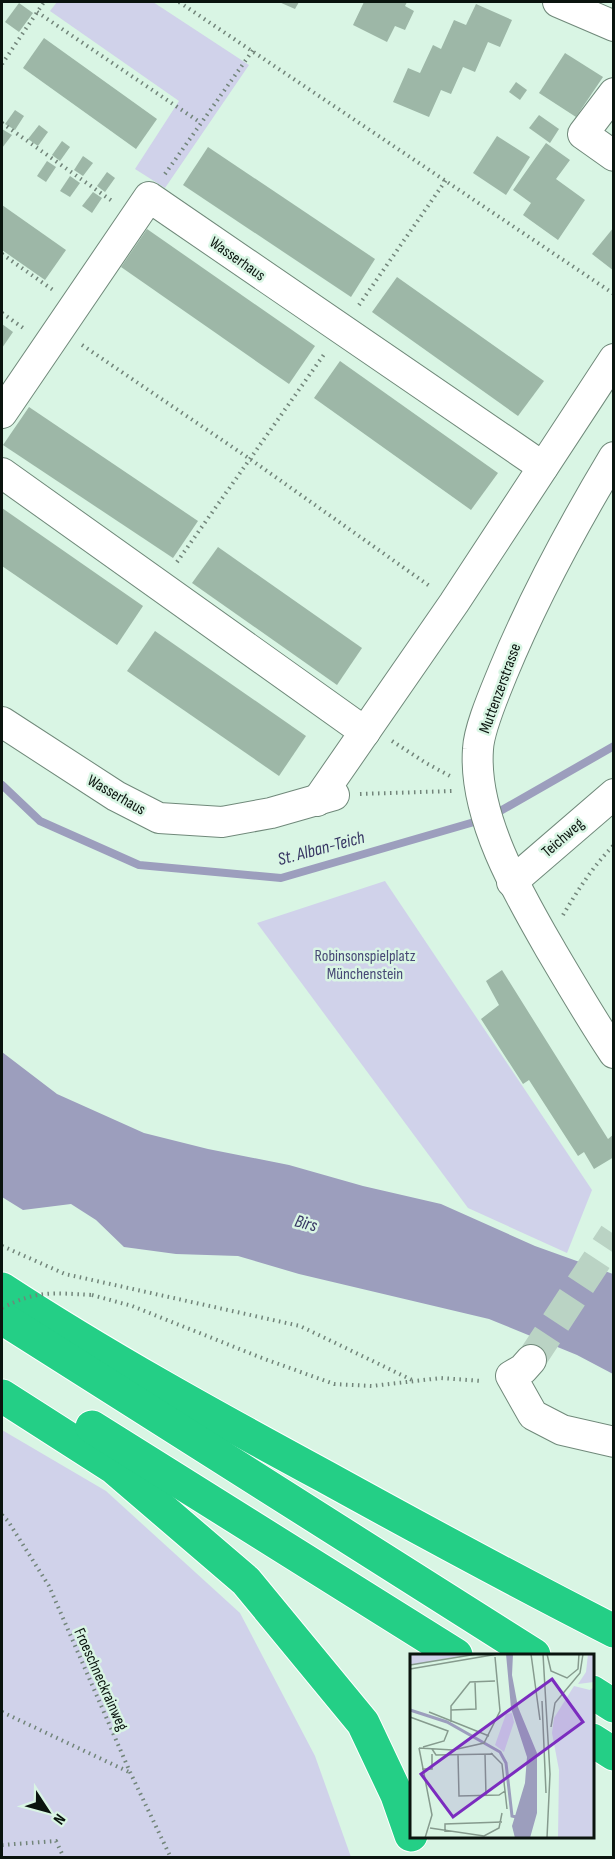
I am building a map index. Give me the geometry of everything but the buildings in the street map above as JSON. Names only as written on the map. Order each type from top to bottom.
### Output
[{"type":"highway","points":[[2,1289],[65,1331],[247,1434],[614,1631]]},
{"type":"highway","points":[[2,1318],[532,1654]]},
{"type":"highway","points":[[2,1370],[454,1654]]},
{"type":"highway","points":[[2,1396],[113,1467],[246,1581],[363,1723],[397,1794],[410,1833]]},
{"type":"highway","points":[[594,1693],[614,1706]]},
{"type":"highway","points":[[594,1741],[614,1754]]},
{"type":"highway","points":[[412,1838],[419,1857]]},
{"type":"street","points":[[558,2],[614,26]]},
{"type":"street","points":[[614,93],[583,134],[614,156]]},
{"type":"street","points":[[2,413],[142,207]]},
{"type":"street","name":"Wasserhaus","points":[[142,207],[341,330],[543,467]]},
{"type":"street","points":[[325,798],[367,728],[454,603],[614,359]]},
{"type":"street","name":"Muttenzerstrasse","points":[[614,457],[569,533],[524,620],[492,699],[478,748],[479,792],[512,882],[593,1022],[614,1053]]},
{"type":"street","points":[[2,474],[367,728]]},
{"type":"street","name":"Wasserhaus","points":[[2,722],[116,796],[159,818],[222,822],[271,813],[325,798]]},
{"type":"street","name":"Teichweg","points":[[512,882],[614,794]]},
{"type":"street","points":[[521,1368],[534,1415],[562,1430],[614,1442]]},
{"type":"path","points":[[2,64],[44,2]]},
{"type":"path","points":[[179,2],[614,294]]},
{"type":"path","points":[[37,12],[201,123]]},
{"type":"path","points":[[2,123],[142,207],[253,50]]},
{"type":"path","points":[[160,586],[446,180]]},
{"type":"path","points":[[2,254],[67,317],[250,459],[454,603]]},
{"type":"path","points":[[367,728],[479,792]]},
{"type":"path","points":[[325,798],[428,791],[479,792]]},
{"type":"path","points":[[549,945],[580,887],[614,845]]},
{"type":"path","points":[[2,1246],[65,1274],[300,1326],[413,1381]]},
{"type":"path","points":[[2,1308],[18,1299],[45,1292],[92,1295],[132,1306],[334,1384],[372,1386],[441,1378],[490,1382],[521,1368]]},
{"type":"path","name":"Froeschneckrainweg","points":[[2,1515],[49,1586],[130,1772],[171,1857]]},
{"type":"path","points":[[2,1712],[130,1772]]},
{"type":"path","points":[[2,1845],[56,1841],[64,1857]]},
{"type":"green space","points":[[57,2],[153,2],[249,65],[165,188],[135,169],[179,101],[50,11]]},
{"type":"green space","name":"Robinsonspielplatz Münchenstein","points":[[385,881],[592,1190],[567,1253],[468,1208],[257,923]]},
{"type":"green space","points":[[2,1430],[106,1491],[240,1613],[315,1756],[351,1857],[2,1857]]},
{"type":"water","name":"Birs","points":[[2,1052],[57,1094],[144,1133],[208,1149],[289,1165],[363,1186],[441,1204],[535,1246],[613,1274],[613,1374],[577,1355],[489,1319],[299,1274],[238,1256],[176,1254],[124,1247],[96,1220],[71,1204],[23,1210],[2,1197]]},
{"type":"waterway","name":"St. Alban-Teich","points":[[2,785],[40,821],[139,865],[281,878],[488,818],[614,746]]},
{"type":"tunnel","points":[[531,1360],[614,1234]]}]
